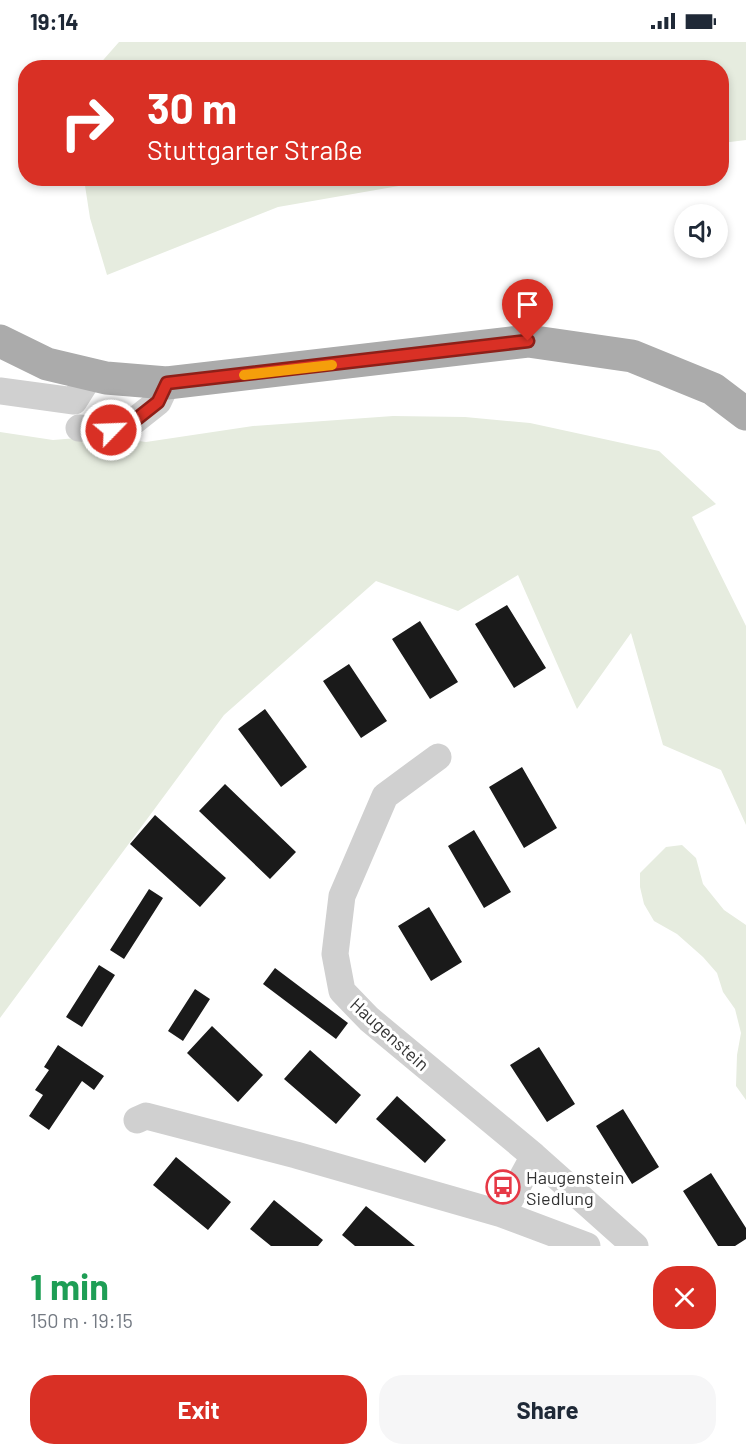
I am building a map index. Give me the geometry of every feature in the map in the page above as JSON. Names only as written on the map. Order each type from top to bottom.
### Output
[{"type":"main road","points":[[0,341],[47,364],[105,378],[167,383],[528,341],[632,356],[713,389],[746,414]]},
{"type":"street","points":[[0,391],[74,401],[91,374]]},
{"type":"street","points":[[79,428],[111,430],[134,421],[158,402],[167,383]]},
{"type":"street","name":"Haugenstein","points":[[438,757],[385,795],[342,896],[335,954],[342,991],[369,1019],[534,1156],[635,1246]]},
{"type":"street","points":[[136,1120],[146,1116],[203,1130],[502,1214],[587,1246]]},
{"type":"street","points":[[502,1214],[534,1156]]},
{"type":"shaded area","points":[[119,42],[746,42],[746,140],[729,142],[729,60],[103,60]]},
{"type":"shaded area","points":[[85,186],[399,186],[278,207],[107,275],[90,218]]},
{"type":"shaded area","points":[[393,416],[465,417],[530,423],[659,451],[716,504],[692,517],[746,626],[746,825],[721,770],[663,745],[631,633],[577,709],[518,575],[458,611],[376,581],[224,715],[0,1018],[0,432],[53,440],[102,436],[146,442],[253,426]]},
{"type":"shaded area","points":[[682,845],[696,858],[703,884],[724,910],[746,925],[746,1100],[736,1086],[737,1055],[741,1033],[735,1009],[723,992],[717,973],[677,934],[654,921],[644,904],[640,873],[666,847]]},
{"type":"building","points":[[507,605],[546,668],[514,688],[475,624]]},
{"type":"building","points":[[420,621],[458,682],[430,699],[392,639]]},
{"type":"building","points":[[349,664],[387,721],[361,738],[323,681]]},
{"type":"building","points":[[265,709],[307,767],[281,787],[238,729]]},
{"type":"building","points":[[522,767],[557,828],[524,848],[489,787]]},
{"type":"building","points":[[225,784],[296,852],[270,879],[199,811]]},
{"type":"building","points":[[155,815],[226,878],[200,907],[130,844]]},
{"type":"building","points":[[474,830],[511,892],[484,908],[448,846]]},
{"type":"building","points":[[149,889],[163,898],[124,959],[110,950]]},
{"type":"building","points":[[429,907],[462,962],[431,981],[398,926]]},
{"type":"building","points":[[99,965],[115,975],[82,1027],[66,1017]]},
{"type":"building","points":[[275,968],[348,1023],[336,1039],[263,984]]},
{"type":"building","points":[[195,989],[210,999],[183,1041],[168,1031]]},
{"type":"building","points":[[212,1026],[263,1075],[238,1102],[187,1053]]},
{"type":"building","points":[[58,1045],[104,1076],[94,1090],[82,1081],[49,1130],[29,1116],[43,1095],[35,1090],[49,1070],[44,1067]]},
{"type":"building","points":[[539,1047],[575,1104],[547,1122],[510,1065]]},
{"type":"building","points":[[310,1050],[361,1095],[336,1124],[284,1079]]},
{"type":"building","points":[[397,1096],[446,1140],[425,1163],[376,1119]]},
{"type":"building","points":[[623,1109],[659,1167],[632,1184],[596,1126]]},
{"type":"building","points":[[176,1157],[231,1202],[208,1230],[153,1185]]},
{"type":"building","points":[[711,1173],[746,1228],[746,1239],[735,1246],[718,1246],[683,1191]]},
{"type":"building","points":[[498,1176],[505,1180],[497,1193],[491,1189]]},
{"type":"building","points":[[274,1200],[323,1240],[318,1246],[271,1246],[250,1229]]},
{"type":"building","points":[[366,1206],[415,1246],[355,1246],[342,1235]]},
{"type":"slow traffic","points":[[244,375],[332,365]]},
{"type":"place","name":"Haugenstein Siedlung","points":[[503,1187]]},
{"type":"route","points":[[111,430],[134,421],[158,402],[167,383],[528,341]]}]
